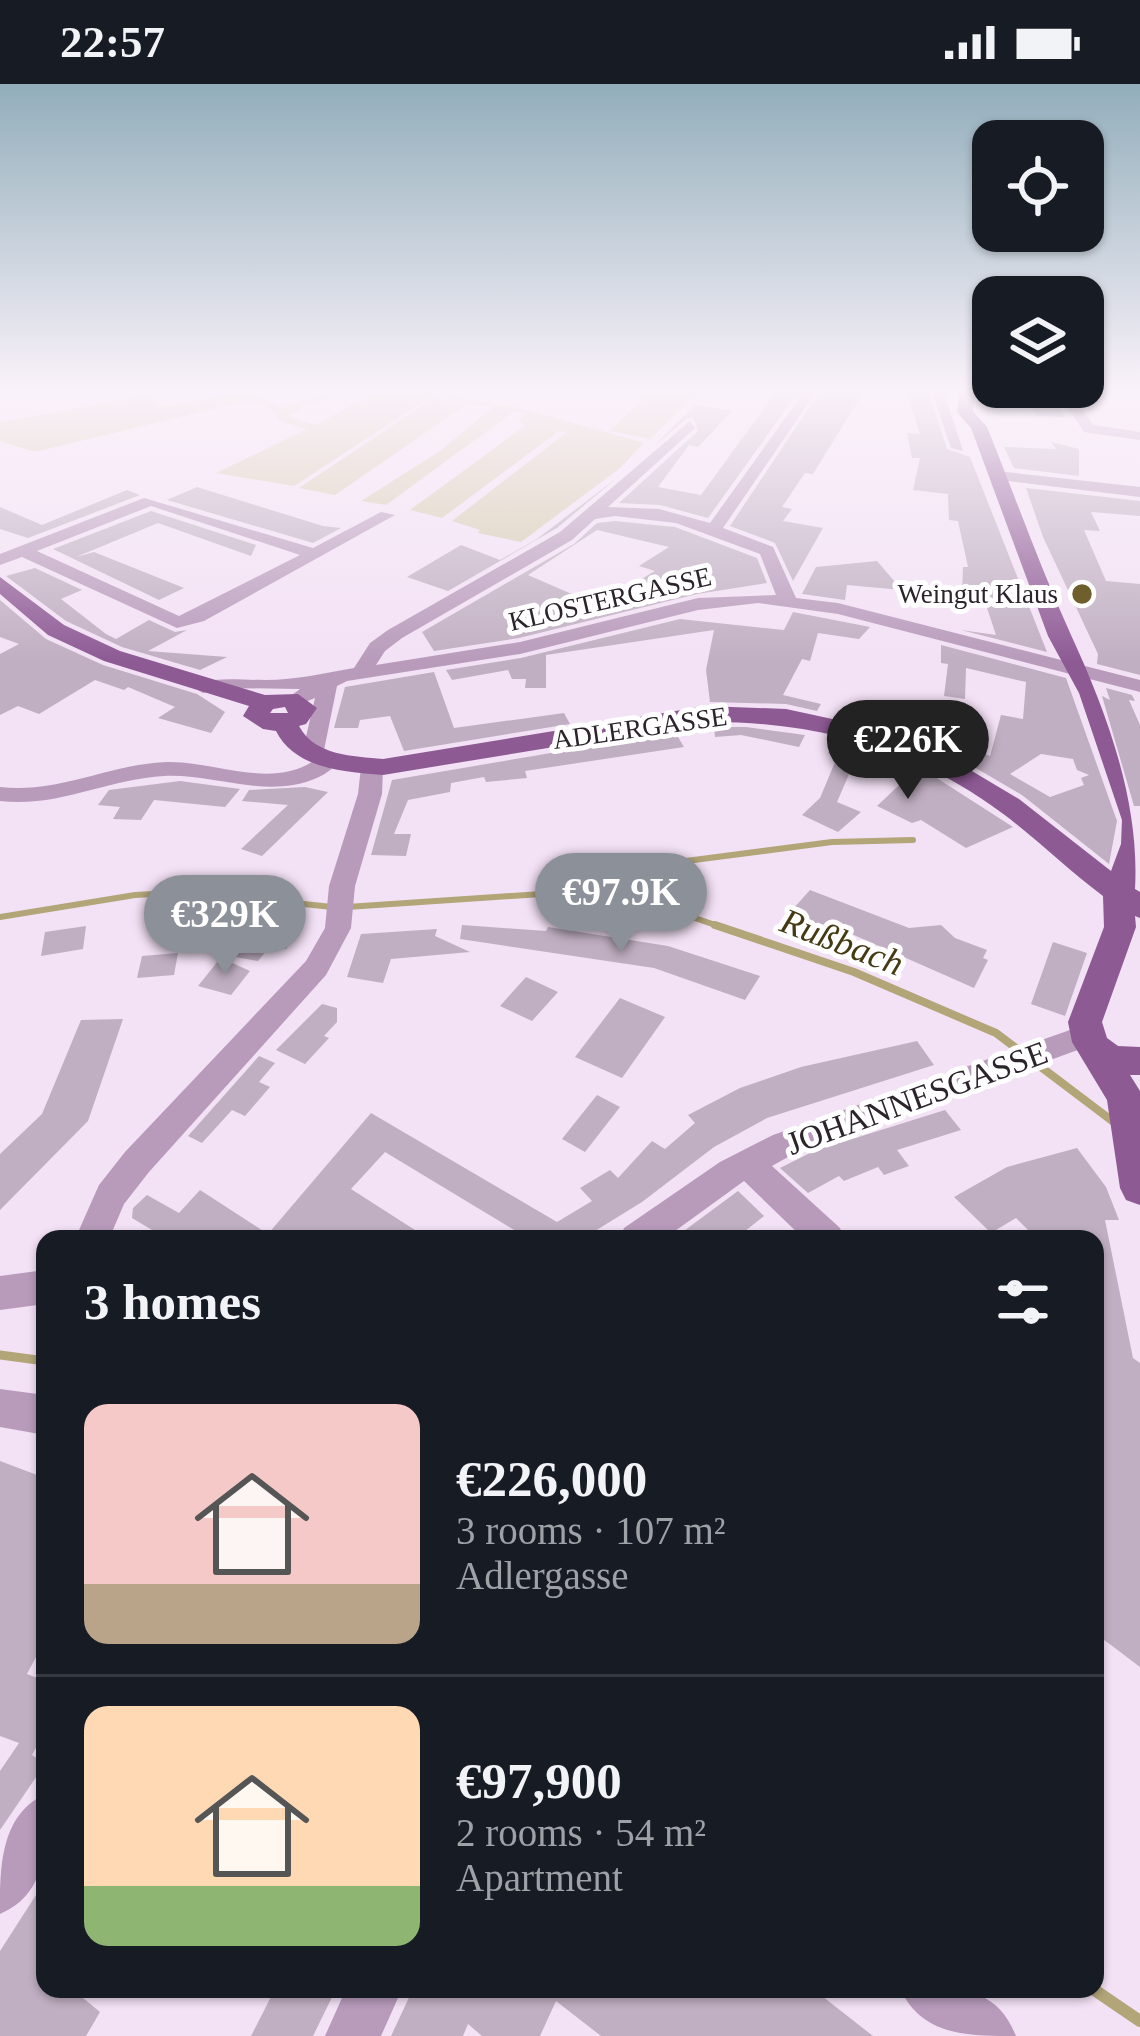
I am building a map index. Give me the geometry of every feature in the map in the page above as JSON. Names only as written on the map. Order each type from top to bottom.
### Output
[{"type":"main road","points":[[999,480],[1136,820],[1130,912],[1090,1007],[1091,1041],[1133,1086],[1138,1176]]},
{"type":"main road","points":[[0,583],[36,615],[78,641],[264,704],[257,710],[258,719],[290,712],[294,741],[322,757]]},
{"type":"main road","name":"ADLERGASSE","points":[[322,757],[372,767],[433,761],[706,714],[797,719],[887,742],[959,774],[1022,815],[1130,912]]},
{"type":"street","points":[[361,674],[377,647],[394,634],[543,551],[630,480]]},
{"type":"street","points":[[712,530],[747,480]]},
{"type":"street","points":[[1034,480],[1140,492]]},
{"type":"street","points":[[0,560],[156,501],[315,554]]},
{"type":"street","points":[[593,514],[635,511],[712,530],[771,554],[776,583],[787,599]]},
{"type":"street","points":[[27,553],[177,622],[197,617],[387,515]]},
{"type":"street","name":"KLOSTERGASSE","points":[[290,712],[324,682],[574,637],[712,602],[787,599],[1140,686]]},
{"type":"street","points":[[203,687],[221,682],[324,682],[328,688],[322,757]]},
{"type":"street","name":"ADLERGASSE","points":[[0,794],[44,794],[154,770],[292,780],[318,771],[322,757]]},
{"type":"street","points":[[96,1230],[111,1195],[316,968],[340,909],[370,794],[372,767]]},
{"type":"street","name":"JOHANNESGASSE","points":[[649,1230],[748,1164],[827,1126],[1091,1041]]},
{"type":"street","name":"JOHANNESGASSE","points":[[748,1164],[818,1230]]},
{"type":"street","points":[[0,1292],[36,1288]]},
{"type":"street","points":[[0,1888],[36,1833]]},
{"type":"street","points":[[352,2036],[371,1998]]},
{"type":"street","points":[[939,1998],[989,2036]]},
{"type":"shaded area","points":[[259,480],[303,480],[294,486]]},
{"type":"shaded area","points":[[311,480],[357,480],[335,495],[299,488]]},
{"type":"shaded area","points":[[394,480],[420,480],[386,505],[361,501]]},
{"type":"shaded area","points":[[451,480],[493,480],[442,518],[410,510]]},
{"type":"shaded area","points":[[505,480],[604,480],[521,542],[478,533],[480,530],[452,521]]},
{"type":"building","points":[[614,480],[557,528],[448,591],[407,577],[461,545],[500,560],[537,539]]},
{"type":"building","points":[[644,480],[663,480],[658,487],[701,495],[712,480],[735,480],[708,518],[660,505],[619,503]]},
{"type":"building","points":[[761,480],[800,480],[782,507],[792,509],[783,521],[823,528],[793,581],[775,543],[730,526]]},
{"type":"building","points":[[915,480],[979,480],[1047,652],[961,630],[996,635],[983,596],[962,595],[963,567],[968,567],[958,521],[949,520],[948,494],[913,490]]},
{"type":"building","points":[[197,487],[341,528],[313,543],[167,500]]},
{"type":"building","points":[[1026,488],[1140,501],[1140,516],[1091,512],[1100,531],[1084,530],[1106,581],[1140,584],[1140,675],[1097,664],[1098,654],[1043,537]]},
{"type":"building","points":[[127,490],[140,495],[28,538],[0,529],[0,507],[42,525]]},
{"type":"building","points":[[151,511],[256,545],[251,556],[158,523],[76,557],[94,552],[184,588],[159,600],[53,549]]},
{"type":"building","points":[[597,523],[675,527],[757,558],[767,583],[697,594],[519,638],[434,651],[422,632],[574,544]],"holes":[[[597,530],[669,547],[639,566],[655,571],[606,600],[590,593],[581,598],[528,575]]]},
{"type":"building","points":[[877,561],[902,590],[847,585],[845,600],[802,594],[816,567]]},
{"type":"building","points":[[35,568],[82,590],[61,599],[116,639],[149,620],[175,632],[187,630],[148,651],[227,657],[200,670],[122,647],[66,621],[6,576]]},
{"type":"building","points":[[0,600],[46,639],[103,665],[197,694],[225,712],[211,733],[158,718],[175,707],[128,687],[124,690],[95,680],[39,714],[18,706],[0,715],[0,654],[19,644],[0,637]]},
{"type":"building","points":[[793,612],[870,627],[859,639],[818,633],[810,661],[802,659],[783,695],[821,704],[817,711],[786,704],[710,702],[706,670],[714,630],[546,655],[546,688],[525,688],[526,679],[512,679],[508,670],[452,680],[446,670],[521,658],[680,619],[784,630]]},
{"type":"building","points":[[941,645],[1066,678],[1117,821],[1109,864],[1022,795],[952,754],[852,719],[861,707],[890,715],[884,724],[933,739],[936,735],[990,756],[1001,715],[1023,719],[1026,682],[966,668],[965,699],[944,696],[948,664],[941,663]],"holes":[[[1041,754],[1073,759],[1077,770],[1089,775],[1081,778],[1084,785],[1050,797],[1010,774]]]},
{"type":"building","points":[[434,672],[454,728],[564,713],[570,724],[404,751],[390,716],[360,720],[358,728],[334,728],[345,687]]},
{"type":"building","points":[[1106,688],[1132,695],[1135,701],[1129,700],[1140,725],[1140,806],[1134,806],[1102,696],[1110,700]]},
{"type":"building","points":[[714,727],[805,735],[799,747],[741,735],[715,737]]},
{"type":"building","points":[[675,732],[684,747],[525,771],[527,778],[486,782],[484,777],[451,783],[450,792],[408,800],[394,834],[411,834],[406,856],[371,855],[392,780]]},
{"type":"building","points":[[837,741],[932,775],[1013,827],[966,848],[921,820],[912,823],[877,806],[914,771],[857,756],[837,802],[861,812],[838,832],[802,815],[820,798],[838,755],[828,753]]},
{"type":"building","points":[[180,781],[240,789],[225,807],[154,800],[141,820],[113,819],[120,807],[98,805],[109,790]]},
{"type":"building","points":[[305,787],[328,792],[262,856],[241,849],[288,805],[242,801],[249,790]]},
{"type":"building","points":[[810,890],[909,928],[941,925],[955,938],[987,950],[983,958],[988,960],[974,988],[838,928],[831,936],[784,919]]},
{"type":"building","points":[[260,920],[300,932],[286,949],[271,945],[258,961],[230,956]]},
{"type":"building","points":[[462,925],[546,931],[548,927],[668,946],[760,976],[745,1000],[654,968],[460,939]]},
{"type":"building","points":[[86,926],[83,949],[41,956],[45,932]]},
{"type":"building","points":[[437,929],[435,936],[470,952],[391,959],[383,983],[347,977],[361,934]]},
{"type":"building","points":[[1053,942],[1087,953],[1065,1016],[1031,1004]]},
{"type":"building","points":[[178,953],[174,975],[137,978],[142,956]]},
{"type":"building","points":[[218,961],[250,971],[231,995],[198,986]]},
{"type":"building","points":[[526,977],[558,992],[532,1021],[500,1006]]},
{"type":"building","points":[[620,998],[665,1017],[622,1078],[575,1057]]},
{"type":"building","points":[[322,1004],[337,1008],[337,1022],[305,1064],[276,1050]]},
{"type":"building","points":[[123,1019],[88,1121],[0,1210],[0,1154],[42,1114],[81,1020]]},
{"type":"building","points":[[917,1041],[934,1065],[767,1118],[714,1147],[597,1230],[514,1230],[385,1152],[351,1189],[415,1230],[271,1230],[371,1113],[557,1222],[592,1201],[580,1188],[610,1170],[618,1178],[652,1141],[665,1149],[695,1123],[688,1115],[740,1088],[801,1067]]},
{"type":"building","points":[[259,1056],[275,1063],[259,1082],[270,1087],[245,1116],[232,1110],[202,1143],[188,1136]]},
{"type":"building","points":[[597,1095],[620,1107],[585,1152],[562,1139]]},
{"type":"building","points":[[945,1110],[961,1130],[897,1150],[909,1166],[884,1175],[878,1167],[844,1181],[839,1176],[808,1193],[780,1168],[814,1151]]},
{"type":"building","points":[[1077,1148],[1106,1187],[1119,1220],[1105,1220],[1133,1358],[1140,1363],[1140,1667],[1104,1640],[1104,1230],[1028,1230],[1016,1218],[988,1230],[954,1197],[1007,1167]]},
{"type":"building","points":[[200,1190],[262,1230],[152,1230],[132,1218],[133,1208],[147,1195],[179,1213]]},
{"type":"building","points":[[738,1191],[764,1216],[746,1230],[685,1230]]},
{"type":"building","points":[[0,1461],[36,1475],[36,1657],[27,1674],[36,1678],[36,1748],[32,1755],[36,1777],[0,1830],[0,1771],[19,1743],[0,1736]]},
{"type":"building","points":[[36,1895],[36,1998],[83,1998],[100,2012],[86,2036],[0,2036],[0,1951]]},
{"type":"building","points":[[270,1998],[332,1998],[313,2036],[251,2036]]},
{"type":"building","points":[[409,1998],[824,1998],[873,2036],[601,2036],[556,2001],[540,2036],[482,2036],[468,2024],[463,2036],[391,2036]]},
{"type":"waterway","points":[[663,864],[832,842],[913,840]]},
{"type":"waterway","points":[[546,890],[638,869]]},
{"type":"waterway","name":"Rußbach","points":[[347,907],[556,893],[635,880],[670,889],[692,917],[724,928]]},
{"type":"waterway","name":"Rußbach","points":[[0,917],[135,895],[192,892],[332,907]]},
{"type":"waterway","name":"Rußbach","points":[[715,925],[854,972],[996,1033],[1115,1123]]},
{"type":"waterway","points":[[0,1355],[36,1360]]},
{"type":"waterway","points":[[1104,1996],[1140,2021]]},
{"type":"place","name":"Weingut Klaus","points":[[1082,594]]}]
